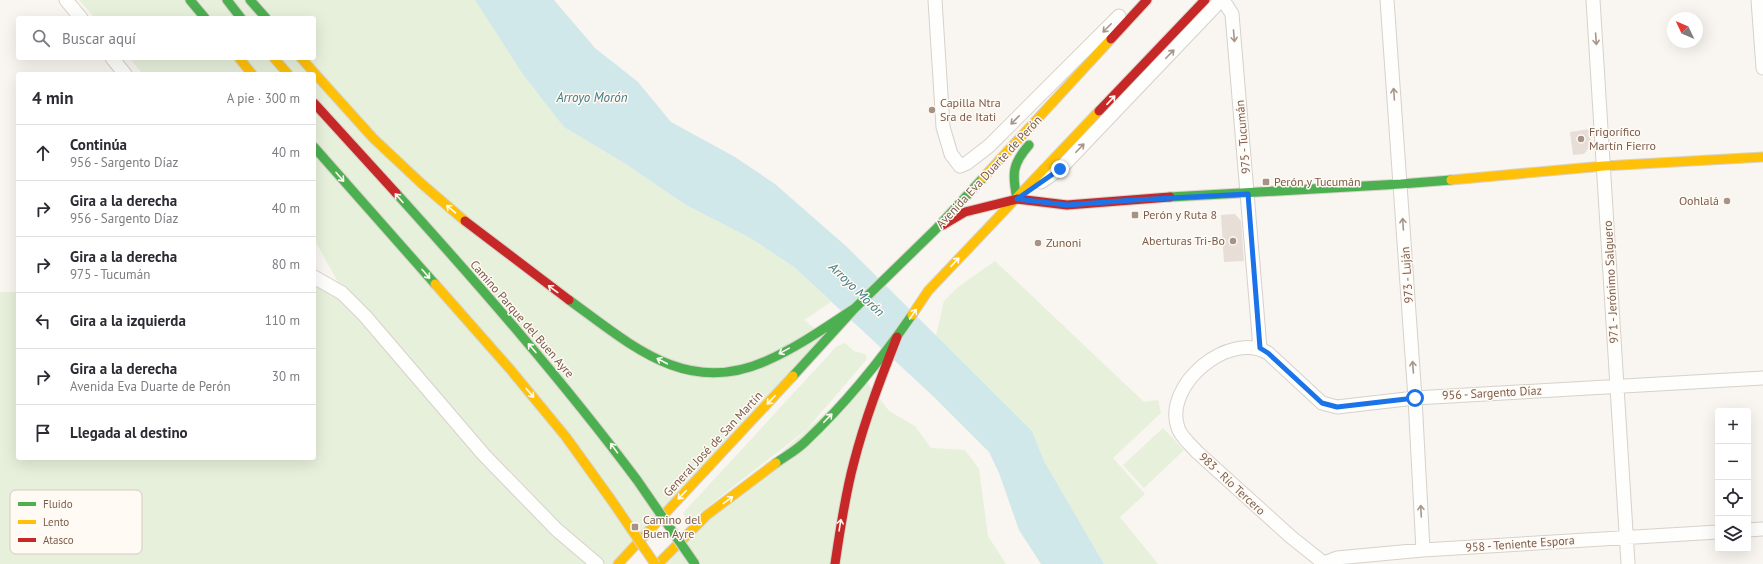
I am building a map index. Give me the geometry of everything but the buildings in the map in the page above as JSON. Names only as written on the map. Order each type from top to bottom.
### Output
[{"type":"main road","points":[[190,0],[203,16]]},
{"type":"main road","points":[[227,0],[239,16]]},
{"type":"main road","points":[[250,0],[264,16]]},
{"type":"main road","name":"Avenida Eva Duarte de Perón","points":[[826,341],[855,308],[936,229],[1148,0]]},
{"type":"main road","points":[[316,150],[510,370],[566,437],[657,564],[707,516],[805,442],[864,378],[897,337],[928,291],[1205,0]]},
{"type":"main road","points":[[241,60],[250,72]]},
{"type":"main road","points":[[276,60],[286,72]]},
{"type":"main road","points":[[303,60],[314,72]]},
{"type":"main road","points":[[1066,101],[1083,71]]},
{"type":"main road","points":[[316,74],[372,136],[451,209],[519,264],[608,328],[639,349],[667,364],[688,372],[708,374],[732,373],[756,366],[855,308]]},
{"type":"main road","name":"Camino Parque del Buen Ayre","points":[[316,105],[465,271],[603,433],[695,564]]},
{"type":"main road","points":[[1017,199],[1012,174],[1014,165],[1020,154],[1037,137]]},
{"type":"main road","points":[[936,229],[965,212],[1017,199],[1067,205],[1401,184],[1604,166],[1763,157]]},
{"type":"main road","points":[[835,564],[843,508],[854,461],[877,387],[897,337]]},
{"type":"main road","name":"General José de San Martín","points":[[618,564],[826,341]]},
{"type":"street","points":[[66,0],[79,16]]},
{"type":"street","name":"Avenida Eva Duarte de Perón","points":[[935,0],[943,127],[951,154],[960,166],[967,163],[989,146],[1135,0]]},
{"type":"street","points":[[1017,199],[1060,169],[1222,0]]},
{"type":"street","name":"975 - Tucumán","points":[[1222,0],[1232,14],[1260,348]]},
{"type":"street","name":"973 - Luján","points":[[1387,0],[1401,184],[1423,550]]},
{"type":"street","name":"971 - Jerónimo Salguero","points":[[1593,0],[1628,564]]},
{"type":"street","points":[[1758,0],[1763,68]]},
{"type":"street","points":[[114,60],[123,72]]},
{"type":"street","points":[[316,278],[342,293],[365,316],[484,456],[557,530],[597,564]]},
{"type":"street","name":"956 - Sargento Díaz","points":[[1260,348],[1268,353],[1322,403],[1337,407],[1415,398],[1763,378]]},
{"type":"street","name":"983 - Río Tercero","points":[[1260,348],[1231,350],[1217,356],[1203,365],[1185,386],[1176,404],[1178,429],[1185,439],[1291,537],[1325,564]]},
{"type":"street","points":[[1751,530],[1763,529]]},
{"type":"street","name":"958 - Teniente Espora","points":[[1325,564],[1337,558],[1423,550],[1715,532]]},
{"type":"green space","points":[[79,0],[475,0],[564,127],[624,163],[686,205],[752,239],[794,267],[831,302],[804,320],[818,331],[826,341],[618,564],[0,564],[0,292],[16,292],[16,460],[316,460],[316,285],[339,284],[316,243],[316,72],[141,72],[131,60],[316,60],[316,16],[93,16]]},
{"type":"green space","points":[[995,261],[1144,402],[1158,400],[1161,413],[1113,458],[1145,494],[1120,517],[1158,564],[1104,564],[1044,461],[1032,431],[936,336],[944,301],[958,287]]},
{"type":"green space","points":[[845,343],[854,351],[865,354],[867,359],[807,429],[688,522],[683,513],[837,346]]},
{"type":"green space","points":[[864,378],[889,411],[915,426],[931,448],[965,450],[979,469],[988,536],[1006,564],[658,564]]},
{"type":"green space","points":[[1163,428],[1184,450],[1144,488],[1123,465]]},
{"type":"water","name":"Arroyo Morón","points":[[475,0],[554,0],[595,48],[638,82],[671,122],[735,157],[775,184],[847,247],[1032,431],[1044,461],[1104,564],[1041,564],[1019,530],[999,473],[989,452],[935,398],[794,267],[752,239],[686,205],[624,163],[564,127],[522,73]]},
{"type":"traffic: fast","points":[[190,0],[203,16]]},
{"type":"traffic: fast","points":[[227,0],[239,16]]},
{"type":"traffic: fast","points":[[250,0],[264,16]]},
{"type":"traffic: fast","points":[[1017,199],[1014,183],[1016,164],[1029,145]]},
{"type":"traffic: fast","points":[[316,149],[435,284]]},
{"type":"traffic: fast","points":[[793,376],[855,308],[936,229],[983,178]]},
{"type":"traffic: fast","points":[[1170,197],[1451,180]]},
{"type":"traffic: fast","points":[[396,193],[520,334],[580,406],[637,480]]},
{"type":"traffic: fast","points":[[569,300],[614,333],[637,348],[660,360],[685,369],[710,373],[737,371],[766,361],[801,343],[855,308]]},
{"type":"traffic: fast","points":[[776,463],[803,444],[849,397],[912,315]]},
{"type":"traffic: fast","points":[[637,480],[695,564]]},
{"type":"traffic: slow","points":[[983,178],[1111,39]]},
{"type":"traffic: slow","points":[[241,60],[250,72]]},
{"type":"traffic: slow","points":[[276,60],[286,72]]},
{"type":"traffic: slow","points":[[303,60],[314,72]]},
{"type":"traffic: slow","points":[[316,75],[373,138],[422,184],[465,221]]},
{"type":"traffic: slow","points":[[912,315],[928,291],[1099,111]]},
{"type":"traffic: slow","points":[[1451,180],[1604,166],[1763,157]]},
{"type":"traffic: slow","points":[[435,284],[510,369],[566,437],[612,501]]},
{"type":"traffic: slow","points":[[618,564],[793,376]]},
{"type":"traffic: slow","points":[[658,564],[707,515],[776,463]]},
{"type":"traffic: slow","points":[[612,501],[655,564]]},
{"type":"traffic: jam","points":[[1111,39],[1147,0]]},
{"type":"traffic: jam","points":[[1099,111],[1205,0]]},
{"type":"traffic: jam","points":[[316,105],[396,193]]},
{"type":"traffic: jam","points":[[943,225],[965,212],[1017,199],[1067,205],[1170,197]]},
{"type":"traffic: jam","points":[[465,221],[569,300]]},
{"type":"traffic: jam","points":[[835,564],[845,500],[858,446],[897,337]]},
{"type":"place","name":"Capilla Ntra Sra de Itati","points":[[932,110]]},
{"type":"place","name":"Frigorífico Martín Fierro","points":[[1581,139]]},
{"type":"place","name":"Perón y Tucumán","points":[[1266,182]]},
{"type":"place","name":"Oohlalá","points":[[1727,201]]},
{"type":"place","name":"Perón y Ruta 8","points":[[1135,215]]},
{"type":"place","name":"Aberturas Tri-Bo","points":[[1233,241]]},
{"type":"place","name":"Zunoni","points":[[1038,243]]},
{"type":"place","name":"Camino del Buen Ayre","points":[[635,527]]},
{"type":"route","points":[[1060,169],[1017,199],[1067,205],[1248,194],[1260,348],[1268,353],[1322,403],[1329,406],[1337,407],[1415,398]]}]
